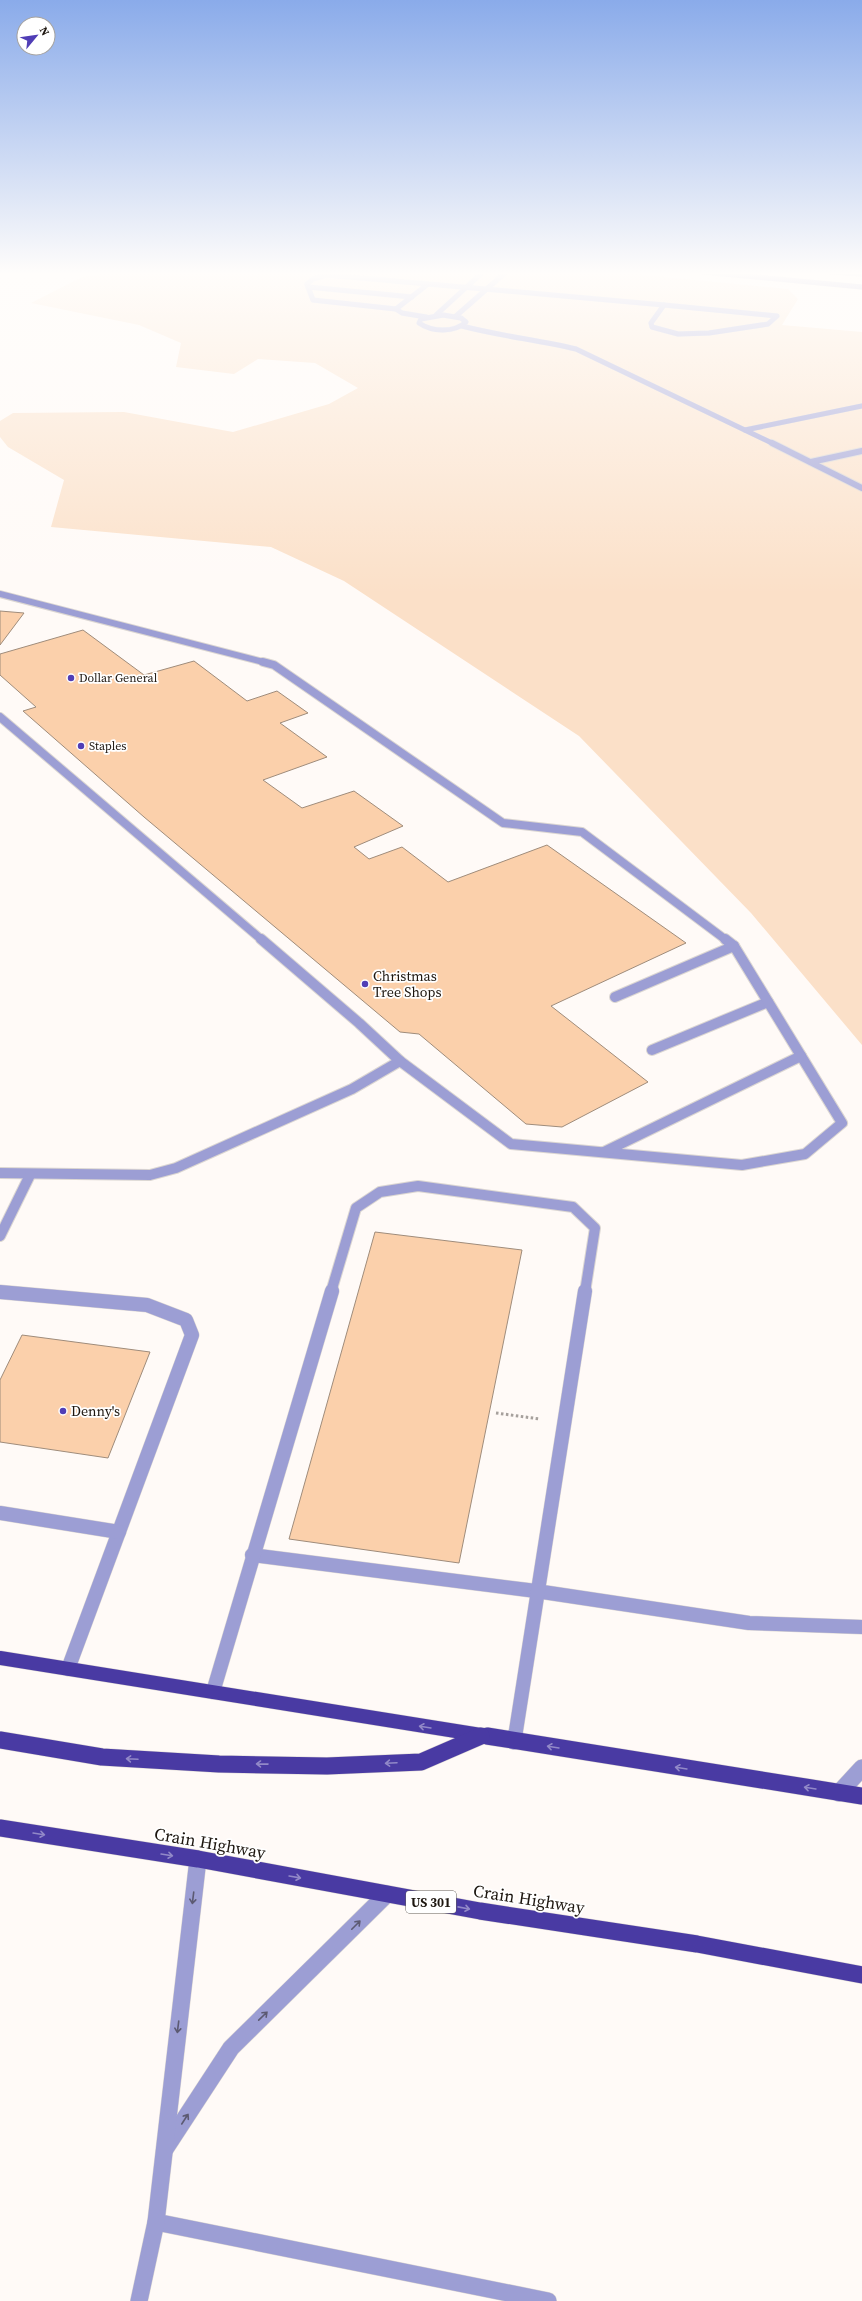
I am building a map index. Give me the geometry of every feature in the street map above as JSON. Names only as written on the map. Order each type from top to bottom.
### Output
[{"type":"highway","points":[[0,1658],[862,1796]]},
{"type":"highway","points":[[0,1740],[102,1757],[219,1764],[327,1766],[421,1762],[481,1736]]},
{"type":"highway","name":"Crain Highway","points":[[0,1828],[198,1860],[480,1911],[697,1944],[862,1975]]},
{"type":"street","points":[[639,379],[862,488]]},
{"type":"street","points":[[745,430],[862,406]]},
{"type":"street","points":[[811,462],[862,451]]},
{"type":"street","points":[[0,594],[274,665],[503,823],[582,832],[734,946],[842,1123],[805,1154],[742,1165],[511,1144],[400,1062],[358,1023],[0,717]]},
{"type":"street","points":[[615,997],[734,946]]},
{"type":"street","points":[[652,1050],[768,1002]]},
{"type":"street","points":[[604,1152],[801,1056]]},
{"type":"street","points":[[0,1172],[30,1176],[150,1175],[176,1168],[352,1089],[400,1062]]},
{"type":"street","points":[[0,1236],[30,1176]]},
{"type":"street","points":[[213,1692],[356,1208],[380,1192],[418,1186],[574,1207],[594,1228],[536,1591],[514,1741]]},
{"type":"street","points":[[0,1292],[147,1306],[186,1320],[192,1335],[68,1669]]},
{"type":"street","points":[[0,1513],[119,1532]]},
{"type":"street","points":[[252,1556],[536,1591],[749,1623],[862,1627]]},
{"type":"street","points":[[839,1793],[862,1768]]},
{"type":"street","points":[[139,2301],[156,2222],[198,1860]]},
{"type":"street","points":[[164,2151],[230,2048],[387,1894]]},
{"type":"street","points":[[156,2222],[548,2301]]},
{"type":"path","points":[[496,1414],[563,1422]]},
{"type":"shaded area","points":[[343,379],[862,379],[862,1045],[751,913],[579,736],[344,581],[271,547],[51,527],[64,480],[8,447],[0,437],[0,421],[13,413],[124,412],[233,432],[329,404],[358,388]]},
{"type":"building","points":[[0,611],[24,613],[0,645]]},
{"type":"building","points":[[83,630],[144,675],[194,661],[247,701],[277,691],[308,713],[280,723],[327,757],[263,780],[302,808],[354,791],[403,826],[354,847],[369,859],[402,847],[448,882],[547,845],[686,943],[551,1006],[648,1082],[562,1127],[526,1124],[419,1034],[400,1032],[144,817],[23,711],[36,707],[0,675],[0,654]]},
{"type":"building","points":[[375,1232],[522,1250],[459,1563],[289,1539]]},
{"type":"building","name":"Denny's","points":[[22,1335],[150,1352],[108,1458],[0,1442],[0,1380]]},
{"type":"place","name":"Dollar General","points":[[71,678]]},
{"type":"place","name":"Staples","points":[[81,746]]},
{"type":"place","name":"Christmas Tree Shops","points":[[365,984]]},
{"type":"place","name":"Denny's","points":[[63,1411]]}]
